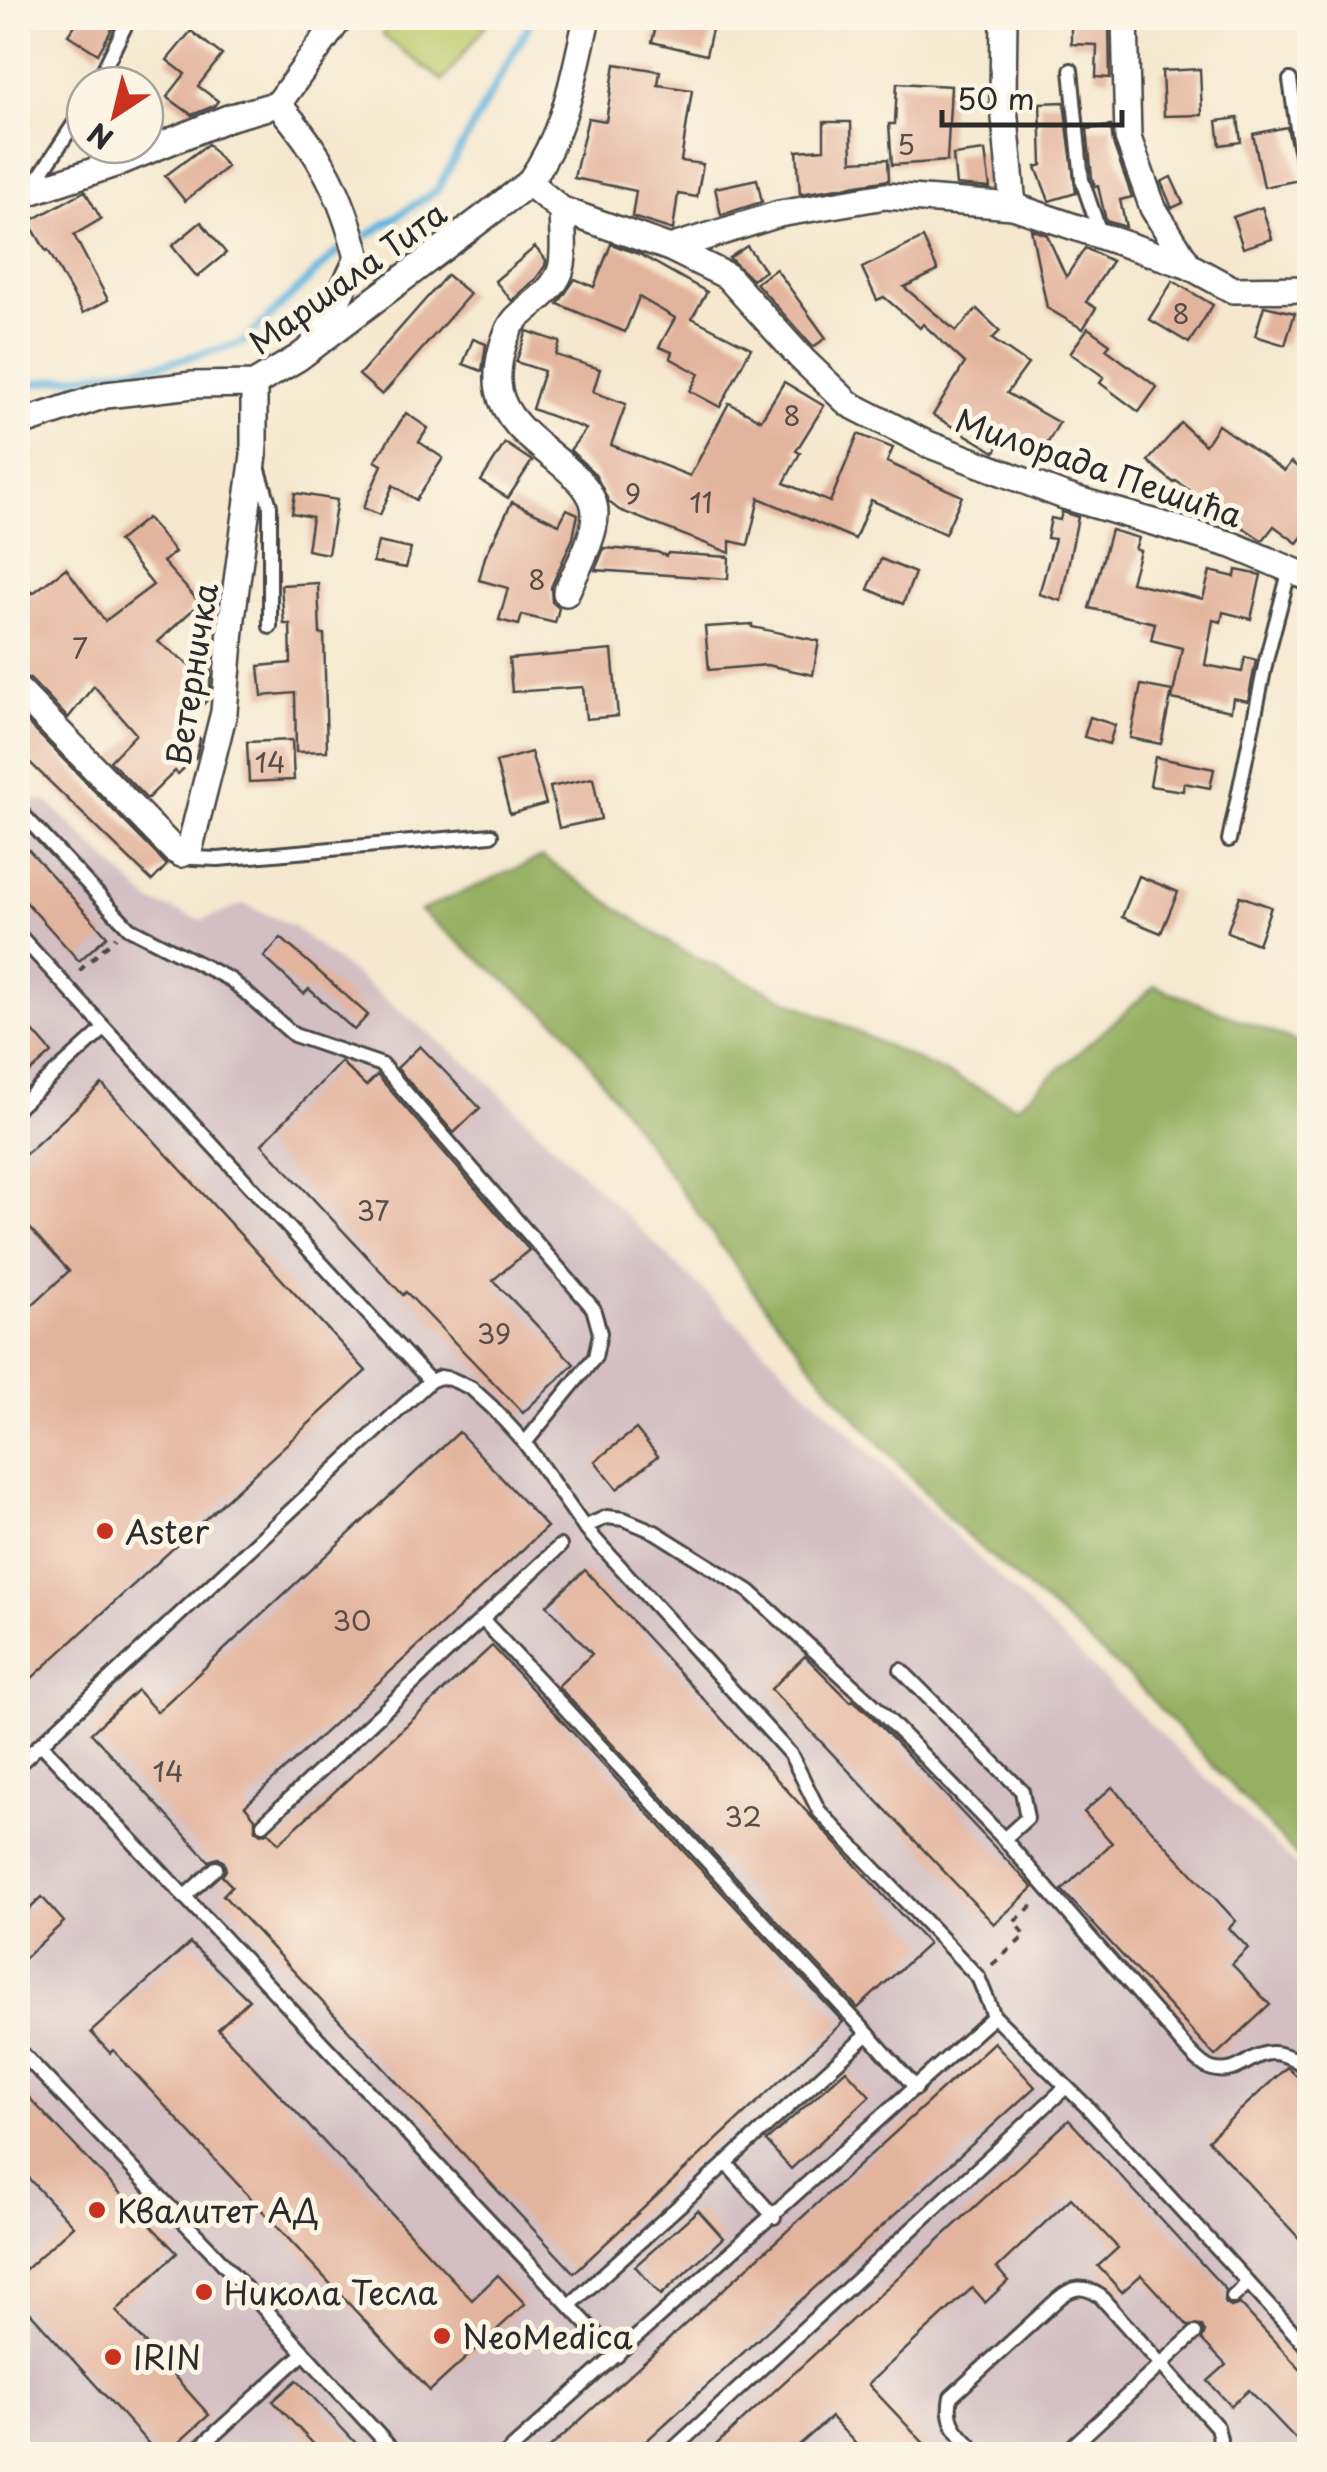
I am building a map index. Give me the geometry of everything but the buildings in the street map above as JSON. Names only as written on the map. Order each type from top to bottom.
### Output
[{"type":"street","points":[[24,194],[115,164],[228,118],[278,104],[340,18]]},
{"type":"street","name":"Маршала Тита","points":[[18,424],[106,395],[193,385],[254,384],[298,358],[529,183],[550,153],[566,111],[587,18]]},
{"type":"street","points":[[1004,18],[1003,96],[1012,206]]},
{"type":"street","points":[[1125,18],[1128,138],[1153,208],[1189,266]]},
{"type":"street","points":[[278,104],[307,137],[346,208],[358,258],[330,314],[298,358]]},
{"type":"street","name":"Милорада Пешића","points":[[529,183],[562,210],[670,248],[727,276],[849,404],[879,420],[925,443],[1064,496],[1232,545],[1300,574]]},
{"type":"street","points":[[670,248],[779,214],[885,196],[1012,206],[1189,266],[1233,290],[1310,288]]},
{"type":"street","points":[[562,210],[560,272],[543,296],[513,320],[502,352],[498,390],[514,425],[568,470],[594,498],[596,518],[566,594]]},
{"type":"street","name":"Ветерничка","points":[[185,854],[192,845],[224,712],[254,455],[254,384]]},
{"type":"street","points":[[18,690],[174,850],[185,854]]},
{"type":"lane","points":[[106,65],[129,18]]},
{"type":"lane","points":[[1071,70],[1082,180],[1100,235]]},
{"type":"lane","points":[[1290,80],[1298,142],[1310,184]]},
{"type":"lane","points":[[24,194],[65,136]]},
{"type":"lane","points":[[254,455],[270,506],[270,627]]},
{"type":"lane","points":[[1229,840],[1268,656],[1300,574]]},
{"type":"lane","points":[[18,809],[129,928],[231,980],[294,1036],[382,1065],[593,1308],[600,1333],[596,1357],[525,1443]]},
{"type":"lane","points":[[185,854],[218,859],[491,835]]},
{"type":"lane","points":[[18,934],[430,1381]]},
{"type":"lane","points":[[18,1107],[104,1029]]},
{"type":"lane","points":[[18,1765],[430,1381],[440,1377],[471,1388],[525,1443],[584,1527],[791,1755],[819,1812],[978,1977],[994,2016],[1066,2087],[1310,2350]]},
{"type":"lane","points":[[584,1527],[607,1517],[624,1519],[656,1532],[749,1591],[876,1707],[1004,1839],[1187,2049],[1208,2068],[1225,2071],[1266,2051],[1287,2054],[1310,2070]]},
{"type":"lane","points":[[262,1824],[560,1546]]},
{"type":"lane","points":[[482,1619],[916,2088]]},
{"type":"lane","points":[[901,1670],[1022,1791],[1026,1818],[1004,1839]]},
{"type":"lane","points":[[41,1744],[617,2356]]},
{"type":"lane","points":[[184,1897],[216,1868]]},
{"type":"lane","points":[[506,2454],[994,2016]]},
{"type":"lane","points":[[570,2305],[868,2034]]},
{"type":"lane","points":[[18,2048],[209,2248],[396,2454]]},
{"type":"lane","points":[[668,2454],[1066,2087]]},
{"type":"lane","points":[[726,2163],[774,2217]]},
{"type":"lane","points":[[1233,2297],[1248,2283]]},
{"type":"lane","points":[[979,2454],[956,2431],[948,2413],[951,2396],[1066,2292],[1077,2287],[1089,2288],[1100,2296],[1217,2428],[1217,2454]]},
{"type":"lane","points":[[1064,2454],[1195,2333]]},
{"type":"lane","points":[[196,2451],[304,2352]]},
{"type":"path","points":[[64,985],[117,936]]},
{"type":"path","points":[[978,1977],[1026,1935],[1014,1922],[1049,1890]]},
{"type":"shaded area","points":[[18,790],[26,799],[48,802],[151,902],[202,920],[244,904],[291,925],[478,1072],[1309,1878],[1309,2454],[18,2454]]},
{"type":"green space","points":[[395,18],[491,18],[443,81],[382,35]]},
{"type":"green space","points":[[542,857],[682,951],[1017,1106],[1155,986],[1309,1047],[1309,1869],[1133,1680],[956,1526],[838,1398],[755,1293],[564,1028],[420,911]]},
{"type":"waterway","points":[[368,235],[437,190],[533,18]]},
{"type":"waterway","points":[[18,391],[36,383],[167,363],[242,343],[338,251]]},
{"type":"place","name":"Aster","points":[[105,1531]]},
{"type":"place","name":"Квалитет АД","points":[[97,2210]]},
{"type":"place","name":"Никола Тесла","points":[[204,2292]]},
{"type":"place","name":"NeoMedica","points":[[442,2336]]},
{"type":"place","name":"IRIN","points":[[113,2357]]}]
